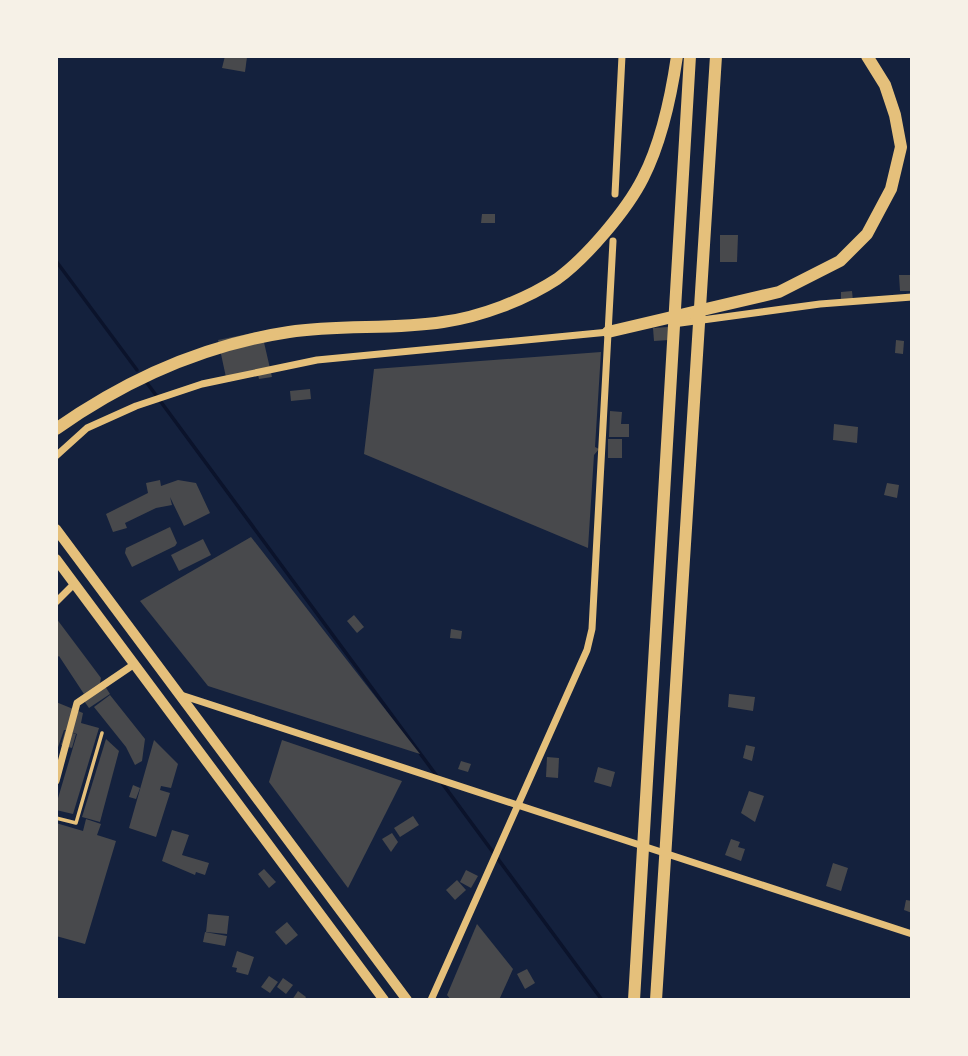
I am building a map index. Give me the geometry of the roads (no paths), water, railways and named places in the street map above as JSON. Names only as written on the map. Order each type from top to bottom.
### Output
[{"type":"highway","points":[[56,429],[102,396],[173,362],[240,342],[291,331],[443,322],[496,308],[557,279],[602,236],[643,179],[671,98],[677,56]]},
{"type":"highway","points":[[634,1000],[690,56]]},
{"type":"highway","points":[[656,1000],[701,253],[716,56]]},
{"type":"highway","points":[[608,332],[779,292],[840,261],[867,233],[891,189],[901,147],[895,114],[884,85],[867,56]]},
{"type":"main road","points":[[56,529],[407,1000]]},
{"type":"main road","points":[[56,559],[384,1000]]},
{"type":"street","points":[[615,194],[622,56]]},
{"type":"street","points":[[431,1000],[587,650],[592,629],[613,241]]},
{"type":"street","points":[[56,456],[87,428],[153,400],[202,384],[317,360],[608,332],[820,304],[912,298]]},
{"type":"street","points":[[56,602],[74,584]]},
{"type":"street","points":[[56,781],[77,703],[133,665]]},
{"type":"street","points":[[178,695],[912,934]]},
{"type":"lane","points":[[56,818],[75,823],[102,733]]},
{"type":"waterway","points":[[56,261],[137,370]]},
{"type":"waterway","points":[[147,383],[602,1000]]}]
